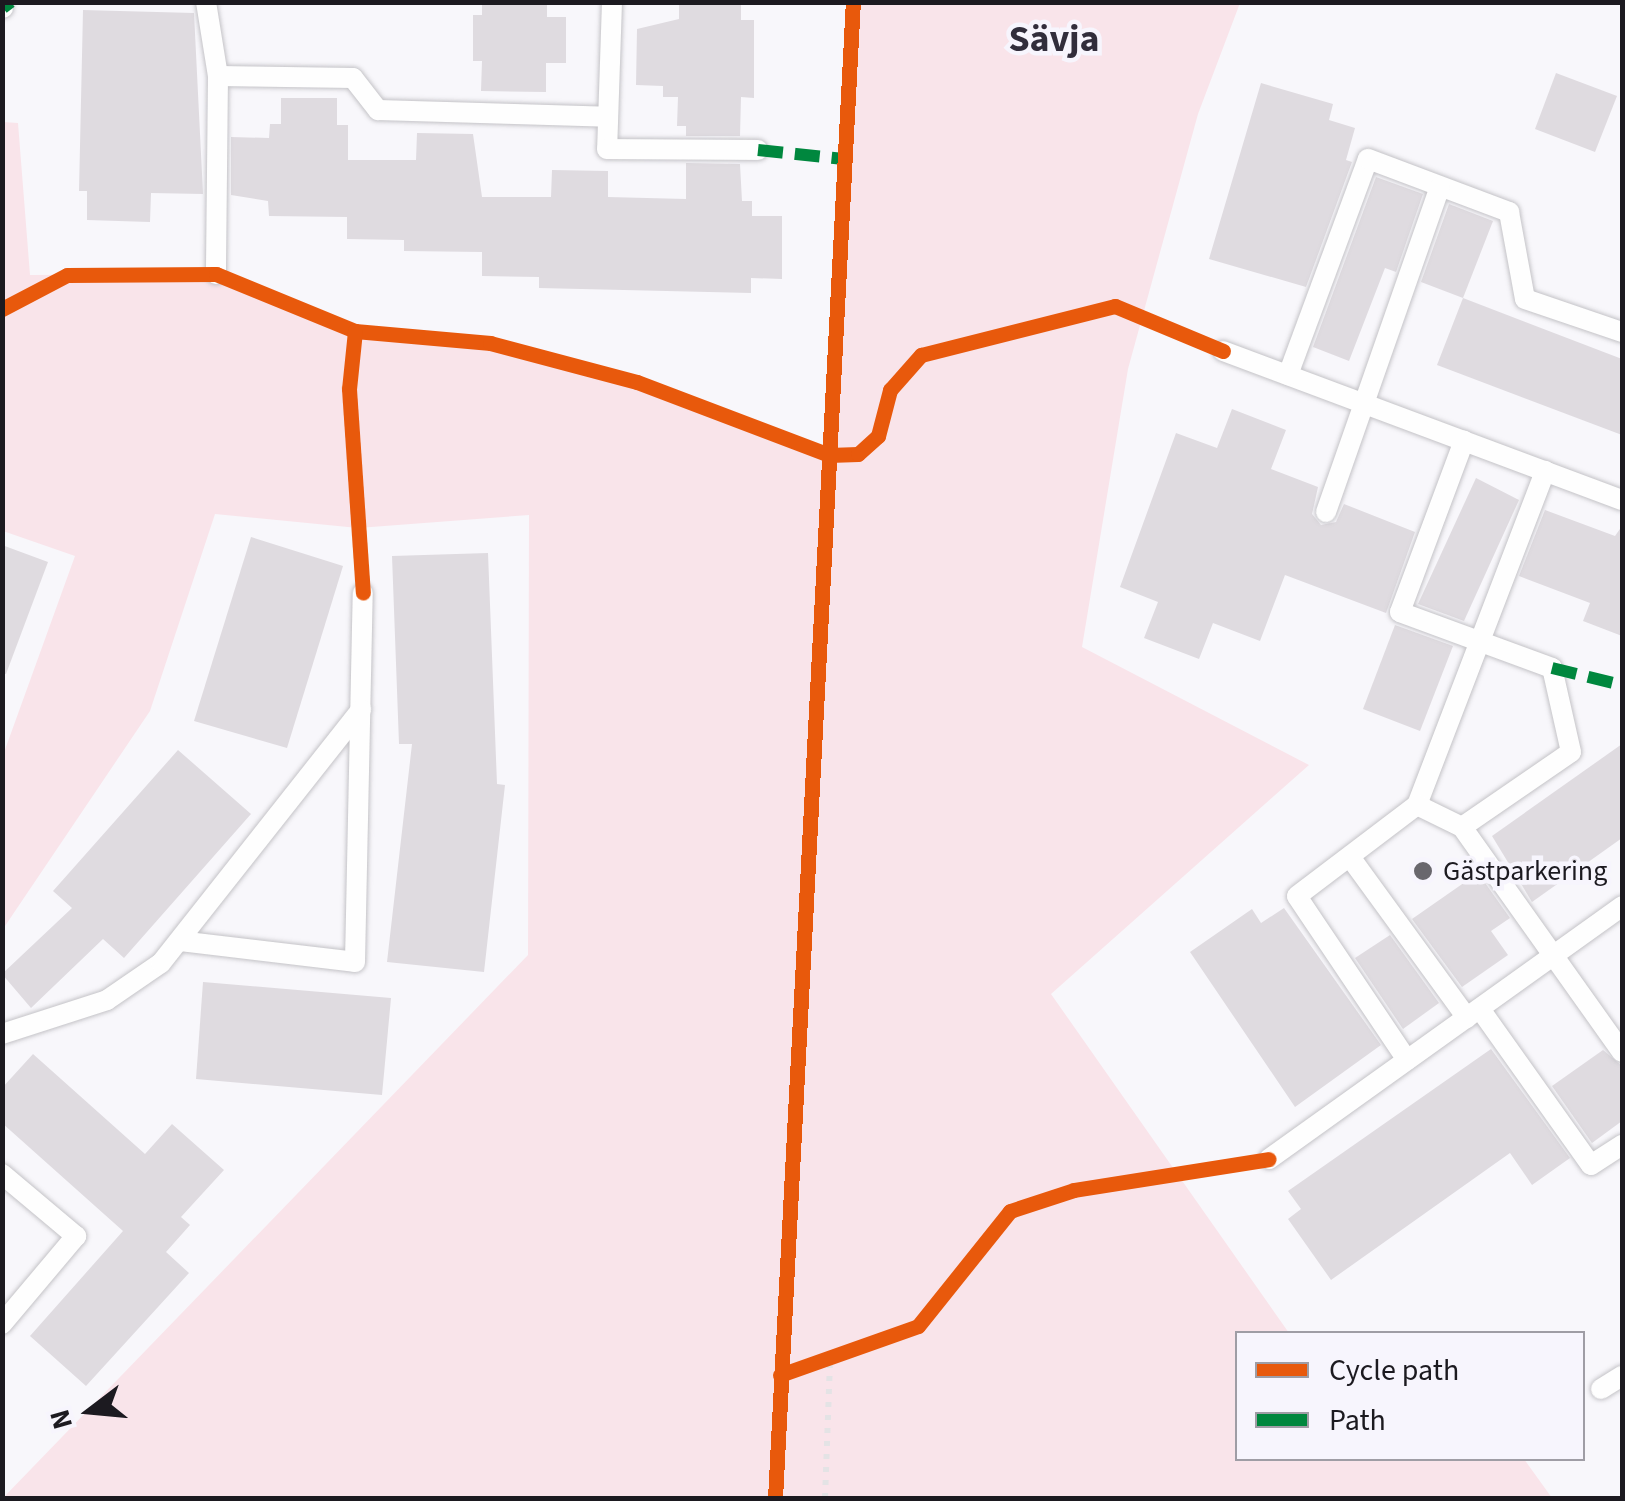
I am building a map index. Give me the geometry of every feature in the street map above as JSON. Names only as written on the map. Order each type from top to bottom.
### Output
[{"type":"lane","points":[[206,2],[218,76],[216,274]]},
{"type":"lane","points":[[612,2],[607,148],[758,150]]},
{"type":"lane","points":[[218,76],[354,78],[378,110],[608,117]]},
{"type":"lane","points":[[1288,374],[1368,158],[1510,212],[1525,299],[1622,332]]},
{"type":"lane","points":[[1326,512],[1440,187]]},
{"type":"lane","points":[[1224,351],[1622,500]]},
{"type":"lane","points":[[1462,827],[1571,752],[1552,668],[1400,612],[1464,441]]},
{"type":"lane","points":[[1408,1060],[1297,896],[1416,805],[1545,472]]},
{"type":"lane","points":[[180,941],[355,962],[363,593]]},
{"type":"lane","points":[[2,1034],[107,1000],[180,941],[361,710]]},
{"type":"lane","points":[[1416,805],[1462,827],[1622,1052]]},
{"type":"lane","points":[[1350,858],[1591,1165],[1622,1145]]},
{"type":"lane","points":[[1269,1159],[1622,906]]},
{"type":"lane","points":[[2,1174],[76,1236],[2,1324]]},
{"type":"lane","points":[[1601,1389],[1622,1376]]},
{"type":"path","points":[[825,1498],[830,1362]]},
{"type":"shaded area","points":[[853,3],[1240,3],[1198,114],[1128,369],[1082,647],[1309,765],[1051,994],[1288,1331],[1235,1331],[1235,1461],[1525,1461],[1552,1498],[3,1498],[528,955],[529,515],[358,528],[215,514],[150,711],[3,929],[2,758],[75,556],[3,531],[3,122],[18,123],[30,275],[216,274],[355,331],[490,343],[637,382],[829,455]]},
{"type":"building","points":[[482,2],[547,2],[547,17],[566,17],[566,63],[546,63],[546,92],[481,91],[482,61],[473,61],[473,15],[482,15]]},
{"type":"building","points":[[679,2],[741,2],[741,20],[754,20],[754,98],[741,97],[740,136],[686,136],[686,126],[677,126],[678,97],[663,97],[663,86],[636,85],[637,29],[679,19]]},
{"type":"building","points":[[83,10],[194,13],[203,194],[151,193],[150,222],[87,220],[87,191],[79,191]]},
{"type":"building","points":[[1556,73],[1617,96],[1595,152],[1535,129]]},
{"type":"building","points":[[1261,83],[1333,104],[1329,120],[1355,128],[1346,160],[1352,162],[1306,287],[1209,259]]},
{"type":"building","points":[[281,98],[337,98],[337,125],[348,125],[348,160],[416,160],[417,133],[473,134],[482,197],[551,197],[552,170],[608,171],[608,197],[686,199],[686,163],[740,164],[742,201],[752,201],[752,216],[782,216],[782,279],[751,278],[751,293],[539,288],[539,277],[482,276],[482,252],[404,251],[404,240],[347,239],[347,217],[269,216],[268,201],[231,195],[231,137],[269,138],[270,124],[281,124]]},
{"type":"building","points":[[1376,177],[1423,194],[1396,272],[1385,268],[1349,361],[1313,347]]},
{"type":"building","points":[[1449,204],[1493,221],[1463,298],[1421,282]]},
{"type":"building","points":[[1463,298],[1622,359],[1622,435],[1437,365]]},
{"type":"building","points":[[1232,409],[1286,430],[1271,469],[1318,487],[1312,514],[1321,525],[1336,522],[1344,504],[1415,532],[1386,613],[1285,575],[1260,641],[1213,623],[1199,659],[1144,638],[1158,602],[1120,587],[1176,433],[1217,448]]},
{"type":"building","points":[[1476,478],[1519,500],[1464,621],[1418,604]]},
{"type":"building","points":[[1545,510],[1615,536],[1622,526],[1622,636],[1583,621],[1590,603],[1519,576]]},
{"type":"building","points":[[251,537],[343,566],[287,748],[194,721]]},
{"type":"building","points":[[2,545],[48,562],[6,674],[2,673]]},
{"type":"building","points":[[488,553],[497,784],[505,785],[484,972],[387,962],[412,744],[399,744],[392,556]]},
{"type":"building","points":[[1395,625],[1453,646],[1420,731],[1363,709]]},
{"type":"building","points":[[1622,744],[1622,838],[1532,902],[1492,836]]},
{"type":"building","points":[[178,750],[251,814],[124,958],[103,939],[31,1008],[2,974],[72,908],[53,891]]},
{"type":"building","points":[[1478,873],[1510,918],[1491,931],[1508,955],[1462,987],[1412,919]]},
{"type":"building","points":[[1284,908],[1381,1045],[1295,1107],[1190,952],[1252,909],[1261,923]]},
{"type":"building","points":[[1390,935],[1439,1003],[1403,1029],[1355,958]]},
{"type":"building","points":[[203,982],[391,998],[382,1095],[196,1079]]},
{"type":"building","points":[[1491,1049],[1570,1158],[1532,1185],[1510,1153],[1331,1280],[1288,1219],[1301,1209],[1288,1191]]},
{"type":"building","points":[[1603,1050],[1622,1066],[1622,1121],[1592,1143],[1552,1086]]},
{"type":"building","points":[[33,1054],[145,1154],[172,1124],[224,1170],[181,1217],[190,1225],[166,1252],[189,1273],[86,1386],[30,1336],[123,1231],[2,1123],[2,1088]]},
{"type":"marked path","points":[[3,8],[11,2]]},
{"type":"marked path","points":[[758,150],[844,159]]},
{"type":"marked path","points":[[1552,668],[1622,685]]},
{"type":"cycle path","points":[[775,1498],[853,2]]},
{"type":"cycle path","points":[[2,309],[67,275],[216,274],[355,331],[490,343],[637,382],[829,455],[858,454],[878,436],[890,390],[921,355],[1115,306],[1223,351]]},
{"type":"cycle path","points":[[355,331],[349,389],[363,593]]},
{"type":"cycle path","points":[[780,1375],[918,1326],[1010,1211],[1074,1190],[1269,1159]]},
{"type":"place","name":"Gästparkering","points":[[1423,871]]},
{"type":"district","name":"Sävja","points":[[1054,40]]}]
